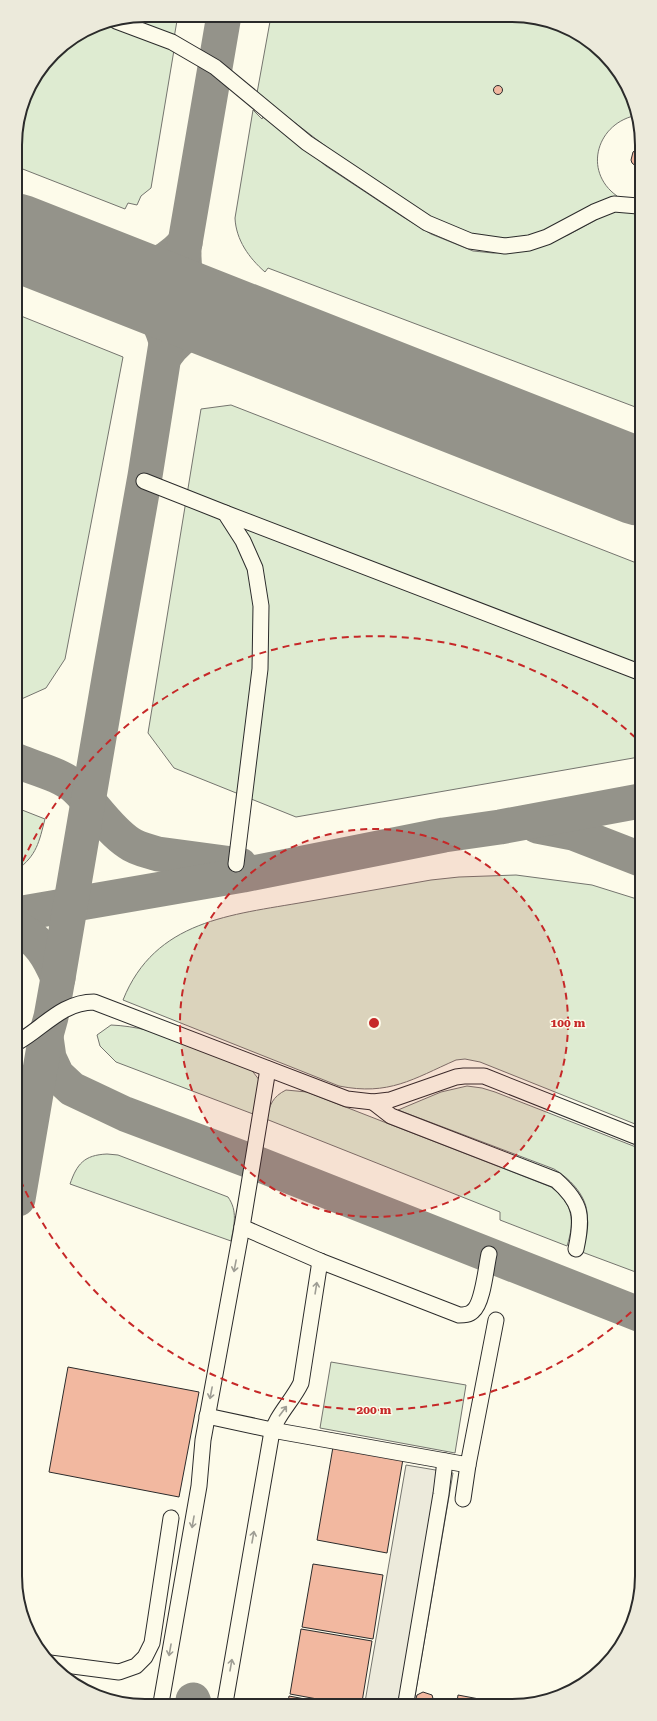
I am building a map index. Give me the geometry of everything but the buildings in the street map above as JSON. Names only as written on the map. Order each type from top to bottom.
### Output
[{"type":"lane","points":[[124,24],[172,42],[215,67],[307,143],[426,223],[470,241],[506,246],[529,243],[614,204],[635,206]]},
{"type":"lane","points":[[144,481],[635,670]]},
{"type":"lane","points":[[225,513],[243,541],[256,568],[262,606],[260,669],[236,864]]},
{"type":"lane","points":[[22,1039],[51,1017],[75,1005],[85,1002],[94,1002],[347,1099],[373,1102],[390,1100],[456,1077],[484,1076],[635,1136]]},
{"type":"lane","points":[[162,1699],[199,1486],[202,1440],[242,1227],[268,1069]]},
{"type":"lane","points":[[373,1102],[392,1116],[556,1180],[567,1190],[575,1201],[579,1213],[581,1226],[576,1249]]},
{"type":"lane","points":[[242,1227],[320,1261],[459,1315],[467,1315],[474,1311],[478,1304],[489,1254]]},
{"type":"lane","points":[[226,1699],[272,1430],[276,1420],[301,1383],[320,1261]]},
{"type":"lane","points":[[463,1499],[468,1465],[496,1320]]},
{"type":"lane","points":[[207,1416],[272,1430],[468,1465]]},
{"type":"lane","points":[[407,1699],[441,1494],[444,1461]]},
{"type":"lane","points":[[59,1664],[119,1672],[136,1666],[145,1657],[152,1643],[171,1518]]},
{"type":"green space","points":[[177,22],[174,38],[133,23]]},
{"type":"green space","points":[[270,22],[520,22],[536,24],[559,31],[574,38],[587,47],[610,70],[619,83],[626,98],[632,117],[624,119],[612,127],[604,137],[599,149],[597,161],[600,174],[606,186],[617,196],[558,226],[533,236],[520,239],[498,240],[480,237],[449,226],[411,206],[376,183],[316,139],[257,93]]},
{"type":"green space","points":[[112,26],[174,50],[151,188],[141,196],[137,205],[128,203],[125,209],[22,169],[23,129],[26,113],[38,83],[52,64],[70,47],[83,38]]},
{"type":"green space","points":[[253,110],[262,119],[264,115],[326,166],[403,217],[431,234],[473,251],[493,253],[526,251],[568,235],[605,215],[617,211],[635,213],[635,407],[268,268],[265,272],[244,248],[238,234],[235,218]]},
{"type":"green space","points":[[22,316],[123,357],[65,659],[46,688],[22,699]]},
{"type":"green space","points":[[231,405],[635,562],[635,758],[296,817],[174,768],[148,733],[201,409]]},
{"type":"green space","points":[[22,810],[45,819],[36,848],[22,866]]},
{"type":"green space","points":[[516,875],[592,885],[635,898],[635,1124],[480,1062],[465,1059],[456,1060],[413,1079],[387,1087],[357,1089],[339,1086],[123,1000],[137,973],[155,953],[175,937],[198,926],[223,918],[250,912],[431,880],[459,877]]},
{"type":"green space","points":[[111,1025],[147,1030],[165,1035],[250,1068],[260,1081],[253,1114],[116,1062],[100,1046],[97,1035]]},
{"type":"green space","points":[[467,1086],[482,1088],[635,1147],[635,1272],[582,1252],[587,1221],[586,1205],[580,1193],[571,1182],[560,1173],[554,1169],[398,1110],[441,1092]]},
{"type":"green space","points":[[286,1090],[307,1092],[551,1187],[564,1199],[570,1213],[571,1228],[567,1246],[500,1220],[500,1212],[266,1119],[272,1102]]},
{"type":"green space","points":[[107,1154],[118,1155],[228,1197],[234,1213],[231,1241],[70,1184],[82,1162],[92,1156]]},
{"type":"green space","points":[[331,1362],[466,1385],[455,1453],[320,1428]]},
{"type":"shaded area","points":[[406,1465],[453,1473],[415,1699],[366,1699]]},
{"type":"taxiway","points":[[22,1176],[46,1035],[58,978],[145,476],[173,299],[185,243],[223,22]]},
{"type":"taxiway","points":[[101,271],[137,271],[157,265],[176,252],[185,243]]},
{"type":"taxiway","points":[[184,253],[184,264],[189,283],[198,297],[221,318]]},
{"type":"taxiway","points":[[123,279],[150,306],[159,322],[166,341]]},
{"type":"taxiway","points":[[165,356],[180,339],[197,329],[217,325],[239,325]]},
{"type":"taxiway","points":[[22,763],[55,775],[70,783],[83,795],[114,831],[136,847],[158,854],[240,865]]},
{"type":"taxiway","points":[[22,913],[243,875],[444,835],[500,827],[635,802]]},
{"type":"taxiway","points":[[537,826],[573,833],[635,857]]},
{"type":"taxiway","points":[[22,930],[42,949],[58,978]]},
{"type":"taxiway","points":[[46,1037],[49,1058],[57,1075],[72,1089],[125,1114],[253,1162],[635,1313]]},
{"type":"runway","points":[[22,239],[635,480]]}]
